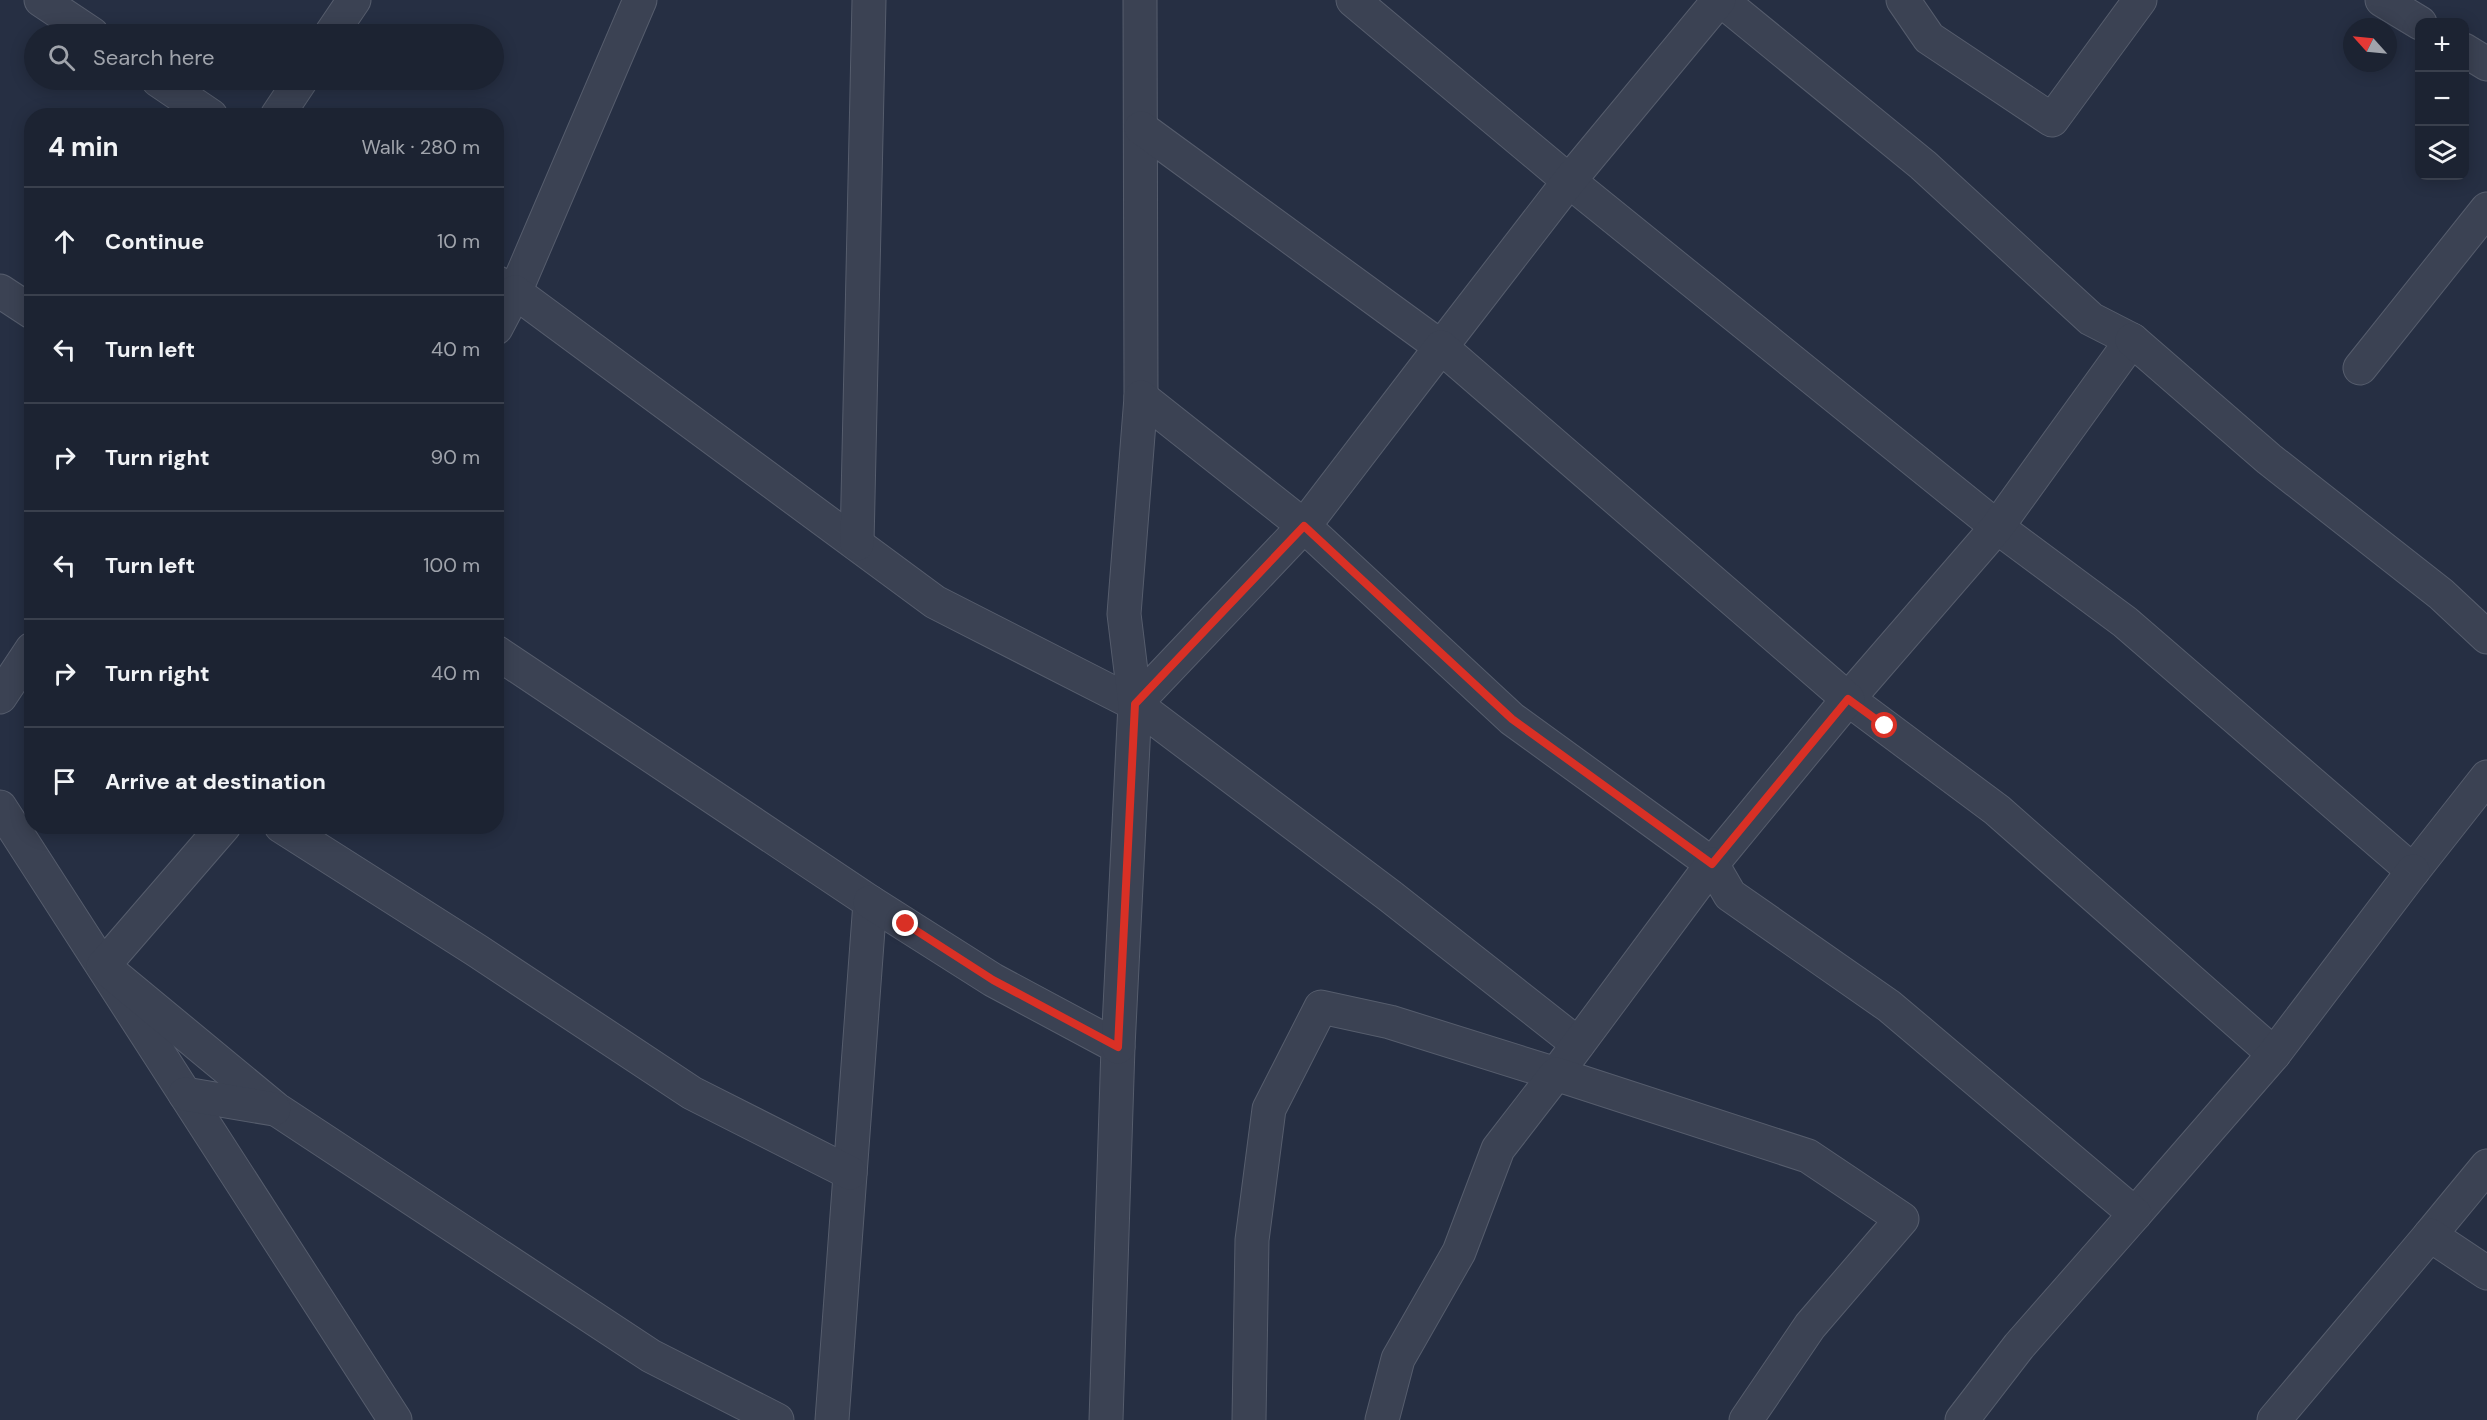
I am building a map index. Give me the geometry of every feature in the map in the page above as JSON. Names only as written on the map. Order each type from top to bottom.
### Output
[{"type":"street","points":[[41,0],[77,24]]},
{"type":"street","points":[[338,24],[354,0]]},
{"type":"street","points":[[640,0],[506,287],[935,602],[1135,704],[1390,896],[1578,1044]]},
{"type":"street","points":[[857,544],[869,0]]},
{"type":"street","points":[[1106,1420],[1118,1047],[1135,704],[1125,614],[1141,397],[1140,0]]},
{"type":"street","points":[[1353,0],[1569,181],[1997,527],[2125,622],[2413,871]]},
{"type":"street","points":[[1135,704],[1304,526],[1569,181],[1720,0],[1923,165],[2091,319],[2132,340],[2269,459],[2441,594],[2487,637]]},
{"type":"street","points":[[1904,0],[1929,38],[2052,120],[2140,0]]},
{"type":"street","points":[[2382,0],[2415,20]]},
{"type":"street","points":[[2469,53],[2487,64]]},
{"type":"street","points":[[173,90],[199,108]]},
{"type":"street","points":[[282,108],[294,90]]},
{"type":"street","points":[[1141,128],[1442,346],[1848,699],[1996,810],[2274,1054]]},
{"type":"street","points":[[2360,368],[2487,209]]},
{"type":"street","points":[[0,291],[24,307]]},
{"type":"street","points":[[1382,1420],[1398,1359],[1459,1252],[1498,1149],[1712,864],[1848,699],[1997,527],[2132,340]]},
{"type":"street","points":[[1141,397],[1304,526],[1512,719],[1712,864],[1730,895],[1889,1006],[2135,1214]]},
{"type":"street","points":[[504,657],[870,902],[993,980],[1118,1047]]},
{"type":"street","points":[[0,698],[24,661]]},
{"type":"street","points":[[1962,1420],[2019,1346],[2274,1054],[2487,777]]},
{"type":"street","points":[[0,807],[395,1420]]},
{"type":"street","points":[[103,966],[218,834]]},
{"type":"street","points":[[294,834],[476,950],[692,1093],[850,1173]]},
{"type":"street","points":[[832,1420],[870,902]]},
{"type":"street","points":[[103,966],[276,1109],[651,1356],[777,1420]]},
{"type":"street","points":[[1250,1420],[1252,1240],[1269,1109],[1321,1007],[1390,1022],[1808,1156],[1902,1220],[1810,1326],[1746,1420]]},
{"type":"street","points":[[185,1094],[276,1109]]},
{"type":"street","points":[[2289,1415],[2487,1166]]},
{"type":"street","points":[[2430,1235],[2487,1273]]},
{"type":"route","points":[[906,924],[993,980],[1118,1047],[1135,704],[1304,526],[1512,719],[1712,864],[1848,699],[1885,726]]}]
